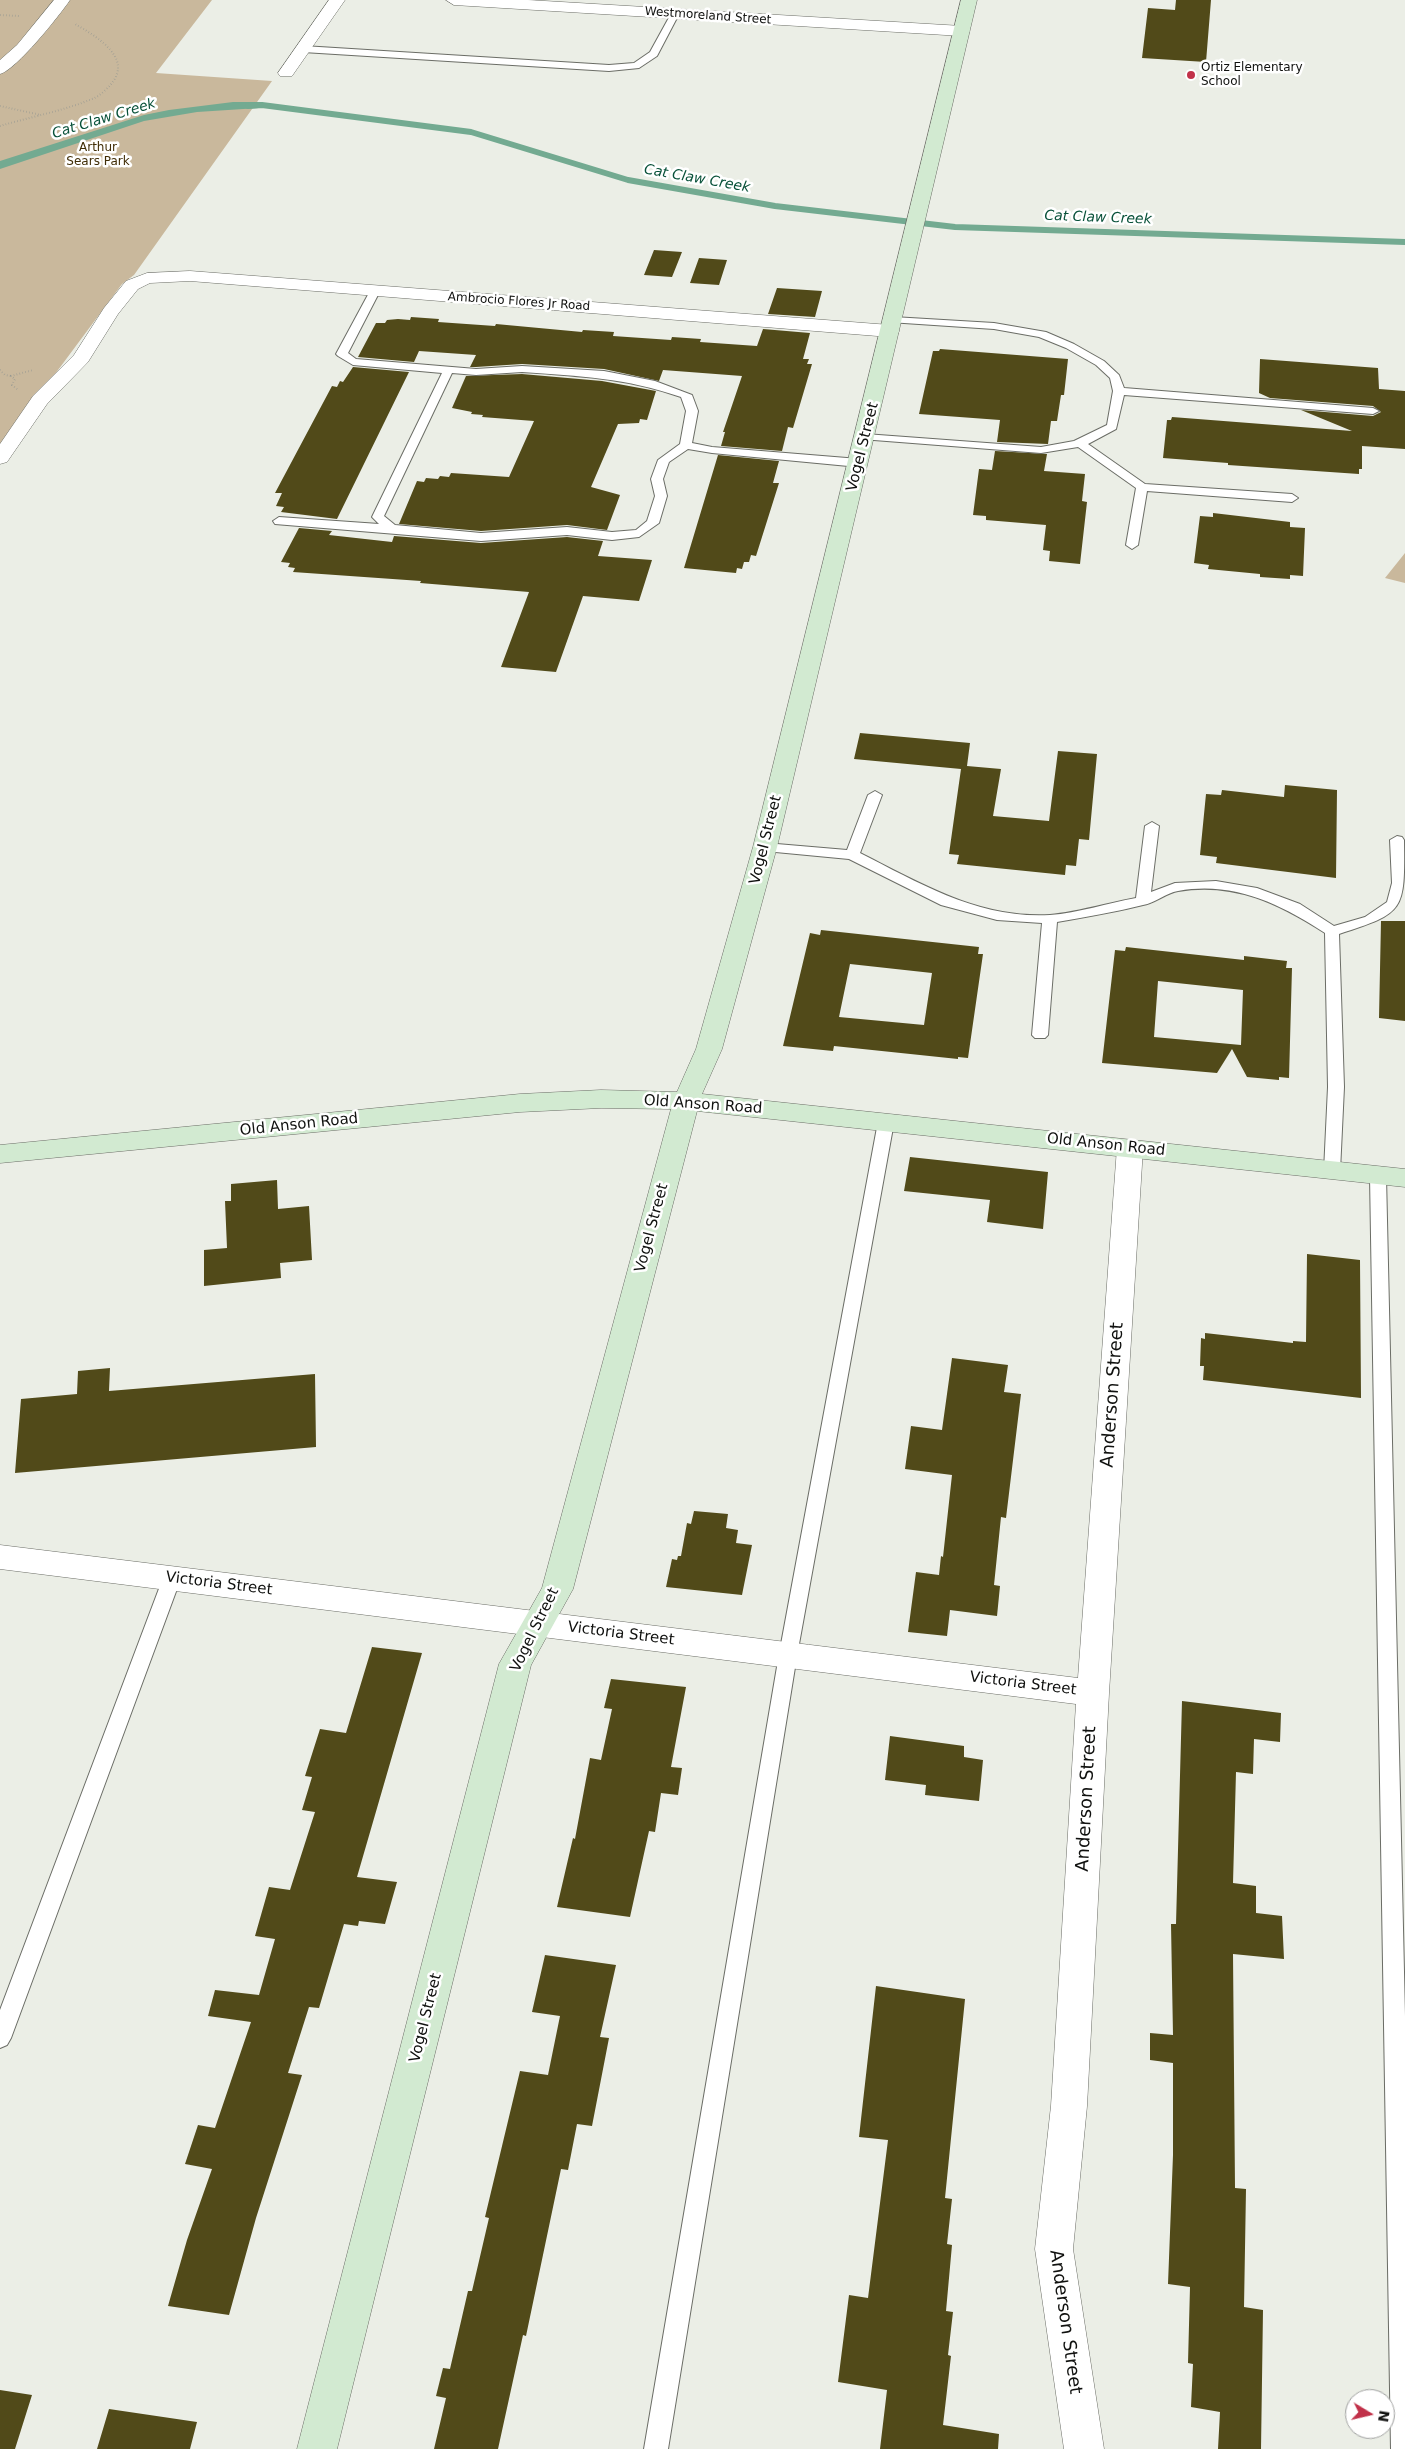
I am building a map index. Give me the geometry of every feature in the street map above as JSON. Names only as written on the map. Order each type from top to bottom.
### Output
[{"type":"street","points":[[0,69],[62,0]]},
{"type":"street","points":[[286,73],[337,0]]},
{"type":"street","name":"Westmoreland Street","points":[[454,0],[962,31]]},
{"type":"street","name":"Vogel Street","points":[[317,2449],[515,1664],[557,1589],[686,1101],[709,1050],[765,847],[969,0]]},
{"type":"street","name":"Ambrocio Flores Jr Road","points":[[0,458],[40,400],[81,358],[110,312],[132,285],[147,278],[190,276],[375,291],[892,325]]},
{"type":"street","name":"Old Anson Road","points":[[0,1154],[520,1103],[601,1099],[686,1101],[1405,1178]]},
{"type":"street","name":"Anderson Street","points":[[1084,2449],[1054,2249],[1069,2106],[1093,1693],[1130,1148]]},
{"type":"street","name":"Victoria Street","points":[[0,1557],[1093,1693]]},
{"type":"lane","points":[[303,49],[609,68],[636,66],[654,54],[675,14]]},
{"type":"lane","points":[[375,291],[342,354],[353,362],[476,372],[522,369],[604,374],[651,383],[686,395],[692,411],[686,445]]},
{"type":"lane","points":[[865,437],[1042,450],[1064,449],[1081,444],[1112,427],[1119,391],[1115,378],[1100,363],[1042,334],[994,326],[892,325]]},
{"type":"lane","points":[[392,528],[378,517],[448,370]]},
{"type":"lane","points":[[1119,391],[1373,411]]},
{"type":"lane","points":[[1081,444],[1142,487],[1292,498]]},
{"type":"lane","points":[[279,521],[481,536],[567,531],[612,536],[639,533],[653,523],[661,496],[657,479],[664,460],[686,445],[712,450],[859,463]]},
{"type":"lane","points":[[1132,545],[1142,487]]},
{"type":"lane","points":[[852,855],[875,795]]},
{"type":"lane","points":[[1143,901],[1152,826]]},
{"type":"lane","points":[[765,847],[852,855],[946,902],[997,916],[1050,919],[1143,901],[1175,887],[1216,886],[1257,892],[1295,907],[1332,931],[1379,917],[1390,908],[1397,895],[1397,840]]},
{"type":"lane","points":[[1040,1035],[1050,919]]},
{"type":"lane","points":[[1332,931],[1336,1087],[1332,1171]]},
{"type":"lane","points":[[656,2449],[788,1655],[886,1122]]},
{"type":"lane","points":[[1378,1176],[1403,2449]]},
{"type":"lane","points":[[0,2038],[172,1578]]},
{"type":"path","points":[[0,15],[47,17],[72,23],[106,44],[115,54],[119,65],[117,77],[106,91],[72,107],[0,126]]},
{"type":"path","points":[[0,106],[41,115]]},
{"type":"path","points":[[0,370],[5,375],[11,376],[40,368]]},
{"type":"path","points":[[11,376],[15,378],[12,385]]},
{"type":"green space","name":"Arthur Sears Park","points":[[0,0],[212,0],[156,73],[272,81],[134,275],[122,284],[0,448]]},
{"type":"green space","points":[[1405,553],[1405,583],[1385,578]]},
{"type":"shaded area","points":[[233,102],[263,102],[259,108],[197,112],[144,121],[0,169],[0,161],[144,115]]},
{"type":"building","points":[[1176,0],[1211,0],[1206,62],[1142,58],[1148,8],[1175,10]]},
{"type":"building","points":[[654,250],[682,252],[672,277],[644,275]]},
{"type":"building","points":[[699,258],[727,260],[719,285],[690,283]]},
{"type":"building","points":[[777,288],[822,291],[815,317],[768,314]]},
{"type":"building","points":[[411,317],[439,319],[438,322],[495,326],[496,324],[582,332],[583,330],[614,332],[613,336],[671,340],[672,337],[701,339],[700,342],[757,346],[763,329],[810,333],[803,359],[809,359],[807,364],[812,364],[793,428],[788,427],[782,451],[721,446],[725,432],[723,432],[742,376],[663,370],[659,381],[604,369],[522,364],[470,367],[476,355],[419,351],[414,362],[358,357],[376,323],[385,323],[387,320],[398,319],[410,320]]},
{"type":"building","points":[[940,349],[1068,359],[1064,395],[1061,395],[1057,421],[1051,421],[1048,444],[997,442],[1000,420],[919,414],[933,351],[939,351]]},
{"type":"building","points":[[1260,359],[1378,368],[1379,389],[1405,391],[1405,449],[1362,446],[1362,469],[1359,469],[1359,474],[1228,465],[1228,463],[1163,458],[1167,420],[1171,420],[1172,417],[1352,431],[1301,410],[1373,416],[1381,412],[1373,406],[1270,398],[1259,393]]},
{"type":"building","points":[[353,367],[409,372],[337,519],[281,512],[284,507],[276,506],[282,493],[275,493],[332,386],[337,387],[340,381],[343,382]]},
{"type":"building","points":[[522,374],[602,381],[656,391],[647,420],[640,419],[639,423],[618,424],[591,487],[620,495],[607,530],[567,525],[481,531],[399,524],[417,481],[424,482],[426,478],[438,479],[440,476],[449,477],[451,473],[509,477],[534,421],[482,417],[483,415],[471,414],[472,412],[452,408],[466,376]]},
{"type":"building","points":[[995,451],[1047,454],[1044,471],[1085,474],[1082,501],[1087,502],[1080,564],[1049,561],[1050,551],[1043,550],[1046,525],[986,520],[986,516],[973,515],[979,469],[992,470]]},
{"type":"building","points":[[718,455],[779,461],[773,483],[779,483],[756,556],[751,555],[749,562],[744,562],[742,569],[737,568],[736,573],[684,568]]},
{"type":"building","points":[[1213,513],[1290,522],[1290,527],[1305,528],[1303,576],[1290,575],[1290,579],[1260,577],[1260,574],[1208,569],[1209,565],[1194,563],[1200,516],[1213,517]]},
{"type":"building","points":[[299,528],[332,531],[329,535],[392,542],[394,536],[481,543],[567,537],[603,541],[598,556],[652,560],[639,601],[583,596],[556,672],[501,667],[529,592],[420,583],[421,581],[293,572],[295,568],[288,567],[290,563],[281,562]]},
{"type":"building","points":[[860,733],[970,743],[967,766],[1001,769],[993,816],[1049,821],[1058,751],[1097,754],[1089,840],[1079,839],[1076,866],[1066,865],[1065,875],[957,864],[959,855],[949,854],[961,769],[854,759]]},
{"type":"building","points":[[1285,785],[1337,790],[1336,878],[1216,863],[1217,857],[1200,855],[1206,794],[1221,795],[1222,790],[1284,797]]},
{"type":"building","points":[[1381,921],[1405,921],[1405,1021],[1379,1018]]},
{"type":"building","points":[[821,930],[979,947],[978,954],[983,954],[968,1058],[958,1057],[958,1059],[834,1046],[833,1051],[783,1046],[810,933],[820,935]],"holes":[[[850,964],[932,973],[924,1025],[839,1017]]]},
{"type":"building","points":[[1126,947],[1244,960],[1244,956],[1287,961],[1286,968],[1292,968],[1289,1078],[1279,1077],[1279,1080],[1247,1077],[1232,1049],[1217,1073],[1102,1063],[1115,950],[1125,951]],"holes":[[[1158,981],[1243,990],[1241,1045],[1154,1037]]]},
{"type":"building","points":[[910,1157],[1048,1172],[1043,1229],[987,1222],[990,1200],[904,1191]]},
{"type":"building","points":[[277,1180],[278,1209],[309,1206],[312,1260],[280,1263],[281,1278],[204,1286],[204,1250],[227,1248],[225,1201],[231,1201],[231,1184]]},
{"type":"building","points":[[1307,1254],[1360,1260],[1361,1398],[1203,1380],[1204,1366],[1200,1366],[1201,1338],[1205,1339],[1205,1333],[1293,1343],[1293,1341],[1306,1342]]},
{"type":"building","points":[[952,1358],[1008,1365],[1004,1392],[1021,1394],[1006,1518],[1001,1517],[994,1585],[1000,1586],[997,1616],[950,1610],[947,1636],[908,1632],[916,1572],[939,1575],[941,1556],[943,1557],[952,1475],[905,1469],[911,1426],[942,1430]]},
{"type":"building","points":[[110,1368],[109,1391],[315,1374],[316,1447],[15,1473],[21,1399],[77,1394],[78,1371]]},
{"type":"building","points":[[694,1511],[728,1514],[726,1528],[738,1530],[736,1543],[752,1545],[742,1595],[666,1587],[672,1559],[677,1560],[678,1556],[681,1556],[687,1523],[691,1524]]},
{"type":"building","points":[[372,1647],[422,1653],[357,1877],[397,1882],[385,1924],[359,1921],[358,1926],[344,1924],[319,2008],[309,2007],[288,2073],[302,2075],[256,2218],[229,2315],[168,2306],[187,2240],[212,2169],[185,2164],[198,2125],[215,2128],[251,2022],[208,2016],[215,1990],[259,1995],[275,1939],[255,1936],[269,1887],[290,1890],[315,1812],[302,1810],[312,1777],[305,1776],[320,1729],[346,1733]]},
{"type":"building","points":[[611,1679],[686,1687],[671,1767],[682,1768],[678,1795],[661,1793],[655,1832],[649,1831],[630,1917],[557,1907],[573,1838],[575,1839],[590,1758],[601,1760],[612,1709],[604,1708]]},
{"type":"building","points":[[1182,1701],[1281,1713],[1280,1742],[1254,1739],[1253,1774],[1236,1772],[1233,1883],[1256,1886],[1256,1913],[1282,1916],[1284,1959],[1233,1954],[1235,2188],[1246,2189],[1244,2307],[1263,2310],[1261,2449],[1218,2449],[1220,2412],[1191,2407],[1193,2364],[1188,2363],[1190,2287],[1168,2284],[1173,2155],[1173,2063],[1150,2060],[1150,2033],[1173,2035],[1171,1924],[1176,1924]]},
{"type":"building","points":[[890,1736],[964,1746],[964,1757],[983,1760],[979,1801],[925,1795],[926,1785],[885,1780]]},
{"type":"building","points":[[545,1955],[616,1965],[600,2037],[609,2038],[592,2126],[577,2124],[568,2170],[561,2169],[526,2336],[523,2335],[498,2449],[434,2449],[446,2398],[436,2396],[443,2368],[450,2369],[468,2291],[472,2291],[489,2218],[485,2217],[520,2071],[548,2075],[560,2016],[532,2012]]},
{"type":"building","points":[[876,1986],[965,1999],[945,2198],[952,2199],[947,2244],[952,2245],[946,2311],[953,2312],[948,2355],[951,2356],[943,2425],[999,2434],[998,2449],[880,2449],[887,2390],[838,2382],[849,2295],[868,2298],[888,2140],[859,2137]]},
{"type":"building","points":[[0,2390],[32,2395],[15,2449],[0,2449]]},
{"type":"building","points":[[109,2409],[197,2422],[190,2449],[97,2449]]},
{"type":"waterway","name":"Cat Claw Creek","points":[[248,106],[262,105],[471,132],[628,180],[775,206],[955,227],[1405,242]]},
{"type":"place","name":"Ortiz Elementary School","points":[[1191,75]]}]
